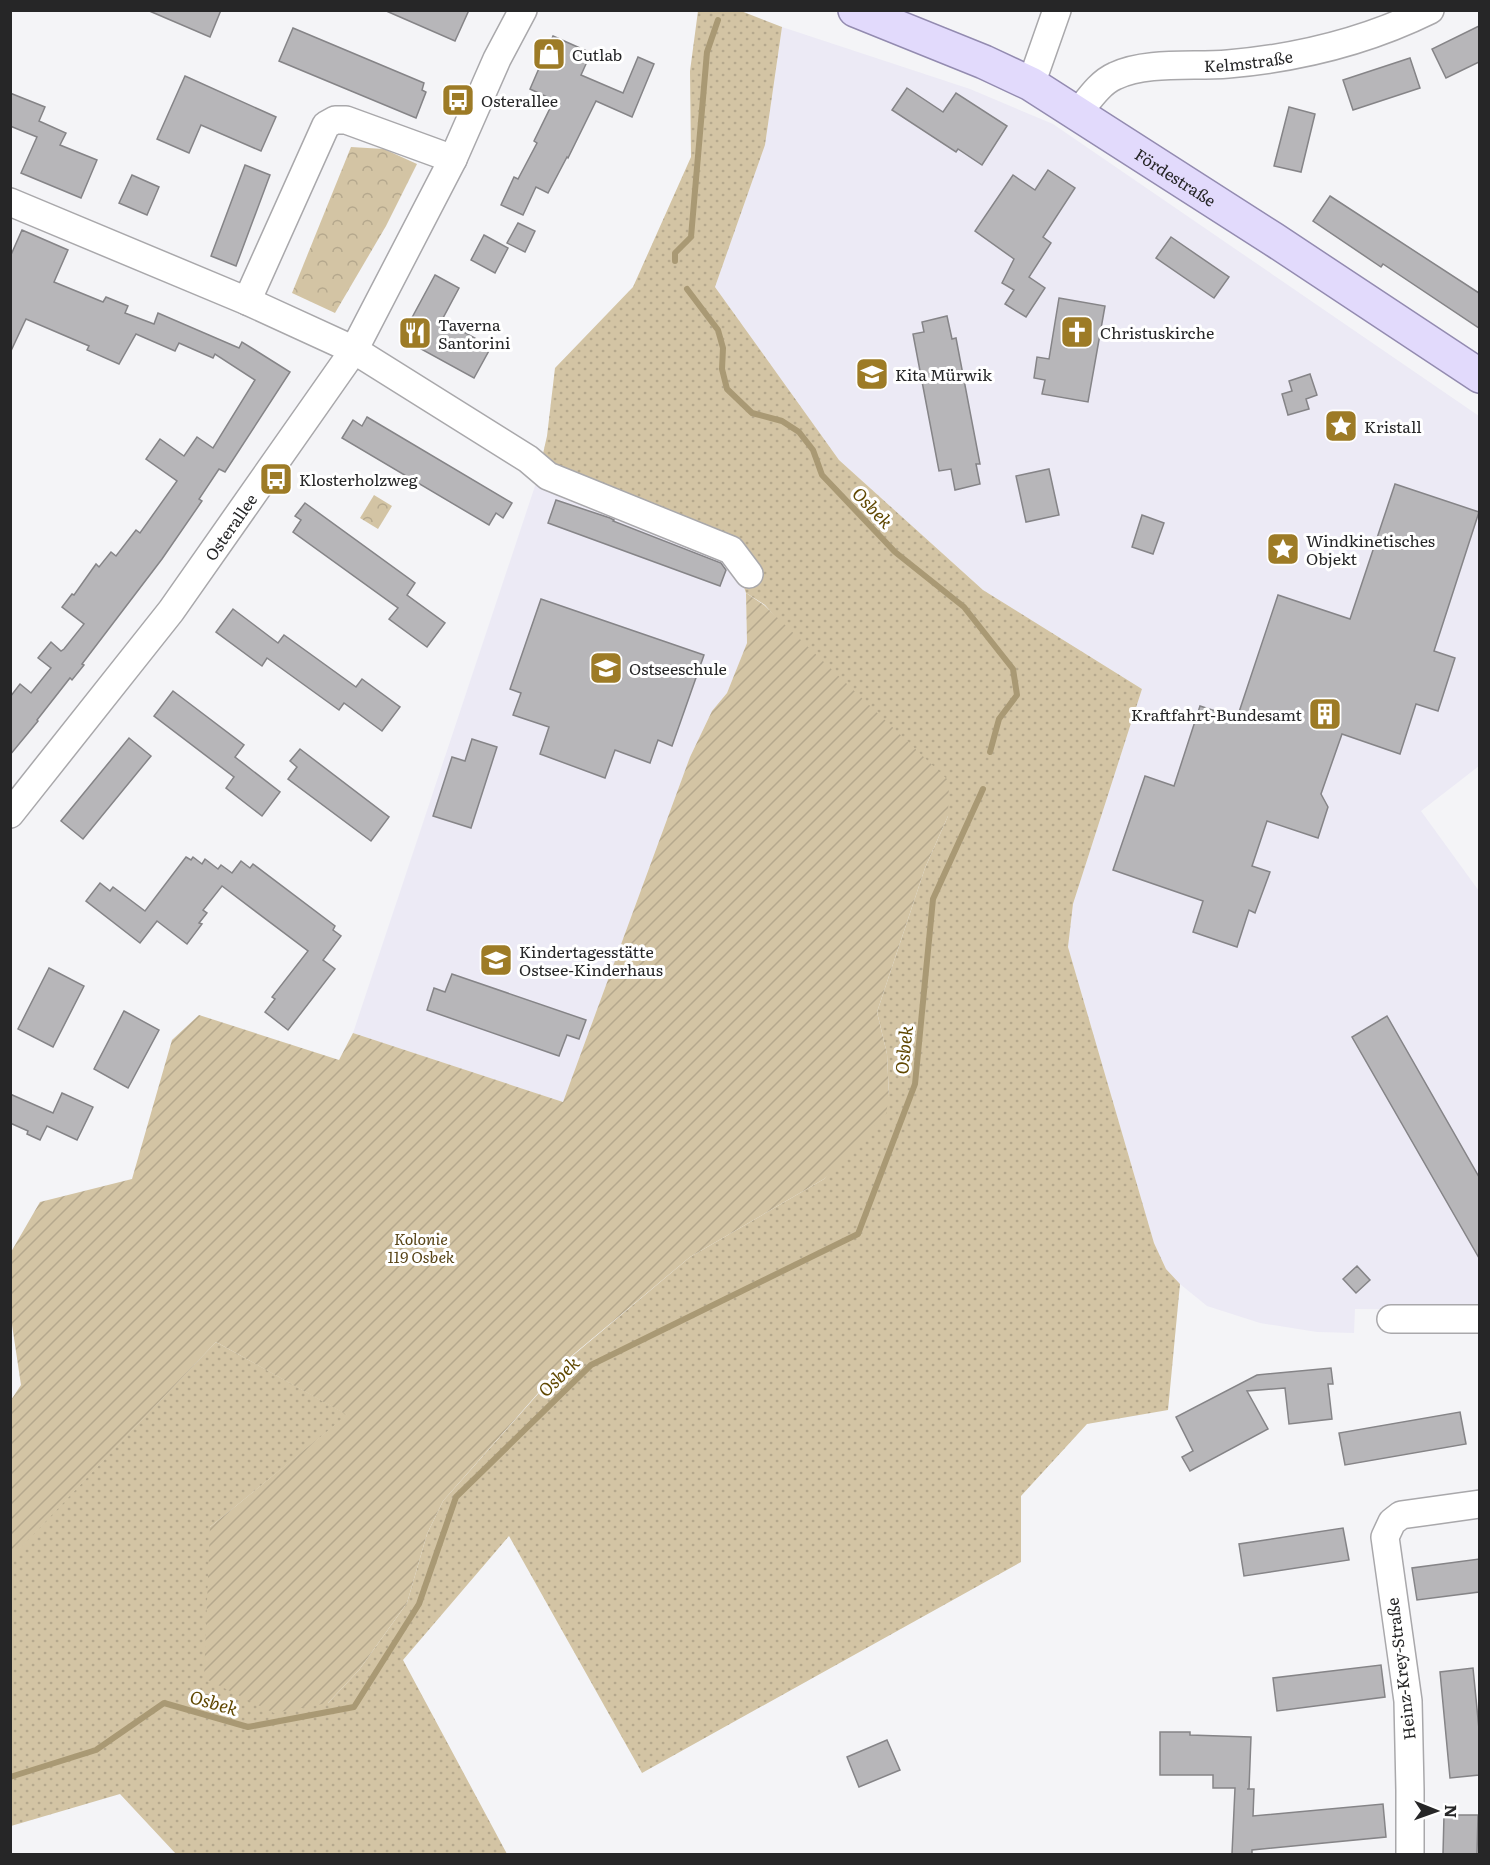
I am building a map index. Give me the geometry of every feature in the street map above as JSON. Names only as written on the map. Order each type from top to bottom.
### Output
[{"type":"main road","name":"Fördestraße","points":[[855,10],[984,62],[1031,84],[1273,239],[1479,376]]},
{"type":"street","name":"Osterallee","points":[[10,814],[171,611],[354,350],[453,159],[497,59],[523,10]]},
{"type":"street","points":[[1031,84],[1057,10]]},
{"type":"street","name":"Kelmstraße","points":[[1077,114],[1097,89],[1113,76],[1137,69],[1229,64],[1316,51],[1365,38],[1430,10]]},
{"type":"street","points":[[247,301],[326,125],[335,120],[346,120],[453,159]]},
{"type":"street","points":[[10,202],[247,301],[354,350],[528,459],[548,476],[730,550],[748,574]]},
{"type":"street","points":[[1391,1319],[1479,1318]]},
{"type":"street","name":"Heinz-Krey-Straße","points":[[1410,1854],[1408,1701],[1384,1537],[1392,1522],[1401,1515],[1479,1504]]},
{"type":"shaded area","points":[[782,27],[970,89],[1053,124],[1479,416],[1479,766],[1421,811],[1479,891],[1479,1310],[1355,1309],[1354,1333],[1317,1332],[1260,1323],[1207,1306],[1166,1269],[1154,1243],[1068,947],[1073,904],[1142,689],[983,590],[839,460],[715,287],[765,145]]},
{"type":"shaded area","name":"Ostseeschule","points":[[537,480],[736,561],[746,593],[747,643],[727,693],[712,711],[690,757],[563,1102],[353,1033]]},
{"type":"green space","points":[[698,11],[741,11],[782,27],[765,145],[715,287],[839,460],[983,590],[1142,689],[1073,904],[1068,947],[1154,1243],[1166,1269],[1180,1284],[1168,1410],[1087,1424],[1021,1496],[1021,1562],[642,1773],[509,1536],[403,1660],[507,1854],[176,1854],[120,1794],[11,1826],[10,1558],[216,1342],[348,1415],[210,1527],[328,1703],[359,1670],[407,1603],[427,1534],[443,1501],[570,1358],[690,1257],[824,1179],[889,1096],[887,1054],[877,1012],[925,868],[948,816],[765,605],[746,593],[735,561],[537,480],[547,436],[555,368],[633,287],[691,157],[690,71]]},
{"type":"green space","points":[[351,147],[384,149],[417,164],[386,226],[335,313],[292,293]]},
{"type":"green space","points":[[374,495],[392,506],[378,529],[360,518]]},
{"type":"green space","name":"Kolonie 119 Osbek","points":[[746,593],[764,605],[949,781],[948,816],[925,868],[877,1012],[887,1054],[889,1096],[886,1114],[824,1179],[690,1257],[569,1358],[443,1501],[427,1534],[407,1603],[359,1670],[328,1703],[274,1713],[204,1678],[210,1527],[347,1415],[216,1342],[11,1558],[11,1400],[21,1385],[11,1318],[11,1252],[40,1202],[132,1179],[172,1040],[199,1015],[339,1060],[353,1033],[563,1102],[690,757],[712,711],[727,693],[747,643]]},
{"type":"building","points":[[147,10],[221,10],[210,37]]},
{"type":"building","points":[[384,10],[469,10],[455,41]]},
{"type":"building","points":[[1479,26],[1479,62],[1446,78],[1432,49]]},
{"type":"building","points":[[293,28],[424,83],[422,90],[426,92],[416,118],[279,61]]},
{"type":"building","points":[[553,36],[591,53],[581,75],[623,93],[638,57],[654,64],[632,117],[596,101],[548,193],[536,187],[523,215],[501,205],[514,177],[518,179],[537,143],[534,141],[554,100],[530,89]]},
{"type":"building","points":[[1410,58],[1420,88],[1353,110],[1343,80]]},
{"type":"building","points":[[185,76],[276,117],[261,151],[201,125],[189,153],[157,139]]},
{"type":"building","points":[[907,88],[943,112],[956,93],[1007,126],[982,165],[958,149],[956,152],[892,110]]},
{"type":"building","points":[[10,93],[45,107],[39,121],[66,133],[60,145],[97,160],[81,198],[21,173],[37,137],[10,126]]},
{"type":"building","points":[[1289,107],[1315,114],[1301,172],[1274,166]]},
{"type":"building","points":[[245,165],[270,175],[236,266],[211,256]]},
{"type":"building","points":[[1048,170],[1075,188],[1043,237],[1051,243],[1029,277],[1045,288],[1026,317],[1005,304],[1014,290],[1002,283],[1014,259],[975,231],[1013,175],[1035,190]]},
{"type":"building","points":[[132,175],[159,187],[147,215],[119,203]]},
{"type":"building","points":[[1330,196],[1479,293],[1479,328],[1383,264],[1381,267],[1313,221]]},
{"type":"building","points":[[518,223],[535,231],[525,252],[507,243]]},
{"type":"building","points":[[22,230],[68,250],[54,282],[103,302],[106,297],[128,306],[125,313],[154,324],[158,313],[239,348],[242,342],[290,372],[225,472],[219,469],[199,499],[202,501],[162,559],[82,664],[84,665],[72,680],[70,678],[10,755],[10,697],[20,684],[31,693],[51,668],[38,658],[51,642],[61,651],[64,649],[84,624],[62,607],[72,594],[74,595],[96,564],[99,567],[111,552],[116,556],[136,530],[140,533],[177,481],[146,459],[160,439],[184,456],[197,437],[213,448],[255,380],[215,354],[213,358],[179,343],[175,351],[136,334],[119,364],[87,350],[89,346],[26,319],[10,353],[10,257]]},
{"type":"building","points":[[484,235],[508,248],[495,273],[471,260]]},
{"type":"building","points":[[1171,237],[1229,277],[1214,298],[1156,258]]},
{"type":"building","points":[[435,275],[459,288],[442,320],[491,347],[474,378],[401,338]]},
{"type":"building","name":"Christuskirche","points":[[1059,298],[1105,306],[1088,402],[1042,394],[1045,380],[1034,378],[1037,357],[1049,359]]},
{"type":"building","points":[[947,316],[952,339],[956,338],[980,464],[976,464],[980,484],[955,490],[951,469],[939,471],[913,334],[924,332],[922,322]]},
{"type":"building","points":[[1310,374],[1317,395],[1306,399],[1309,409],[1288,415],[1282,394],[1292,391],[1289,381]]},
{"type":"building","points":[[367,417],[512,503],[503,518],[496,513],[489,525],[342,438],[353,420],[362,426]]},
{"type":"building","points":[[1049,469],[1059,515],[1026,522],[1016,476]]},
{"type":"building","name":"Kraftfahrt-Bundesamt","points":[[1395,484],[1479,512],[1434,651],[1455,658],[1438,711],[1416,704],[1400,754],[1342,734],[1321,794],[1328,807],[1318,838],[1267,821],[1252,866],[1270,872],[1255,913],[1249,910],[1237,947],[1193,932],[1203,901],[1113,870],[1145,776],[1174,786],[1200,706],[1237,718],[1278,595],[1350,619]]},
{"type":"building","points":[[556,500],[610,518],[721,563],[726,570],[720,586],[548,523]]},
{"type":"building","points":[[305,503],[415,583],[407,595],[445,623],[427,647],[389,619],[398,608],[293,532],[301,520],[295,516]]},
{"type":"building","points":[[1142,515],[1164,523],[1153,554],[1132,547]]},
{"type":"building","points":[[541,599],[704,655],[672,746],[658,740],[650,763],[615,750],[605,778],[540,754],[549,727],[513,715],[521,693],[510,689]]},
{"type":"building","points":[[233,609],[278,643],[284,635],[356,687],[362,679],[400,707],[382,731],[344,703],[339,710],[267,658],[262,666],[216,632]]},
{"type":"building","points":[[173,691],[244,745],[235,757],[280,792],[262,816],[226,788],[234,777],[154,716]]},
{"type":"building","points":[[129,738],[151,756],[83,839],[61,821]]},
{"type":"building","points":[[472,739],[497,747],[471,828],[433,816],[452,757],[465,761]]},
{"type":"building","points":[[300,749],[389,817],[371,841],[288,779],[297,767],[290,761]]},
{"type":"building","points":[[186,857],[191,860],[193,857],[202,864],[205,859],[218,869],[221,865],[232,873],[241,861],[250,868],[253,864],[335,926],[333,930],[341,936],[323,960],[335,969],[288,1030],[265,1012],[275,999],[272,997],[308,951],[222,886],[203,910],[207,913],[199,923],[202,924],[187,944],[157,921],[140,943],[86,901],[100,883],[110,891],[113,887],[145,911]]},
{"type":"building","points":[[49,968],[84,986],[53,1047],[18,1029]]},
{"type":"building","points":[[452,974],[586,1020],[579,1039],[567,1035],[559,1056],[427,1010],[434,988],[445,992]]},
{"type":"building","points":[[124,1011],[159,1030],[128,1088],[94,1069]]},
{"type":"building","points":[[1387,1016],[1479,1177],[1479,1258],[1352,1037]]},
{"type":"building","points":[[62,1093],[93,1107],[77,1140],[47,1126],[40,1140],[27,1134],[28,1131],[10,1123],[10,1094],[53,1113]]},
{"type":"building","points":[[1357,1266],[1370,1280],[1356,1293],[1343,1279]]},
{"type":"building","points":[[1331,1368],[1333,1384],[1328,1384],[1332,1419],[1289,1424],[1285,1388],[1247,1391],[1268,1429],[1190,1471],[1182,1457],[1193,1451],[1176,1417],[1257,1375]]},
{"type":"building","points":[[1460,1412],[1466,1444],[1345,1465],[1339,1433]]},
{"type":"building","points":[[1343,1528],[1349,1560],[1244,1576],[1239,1544]]},
{"type":"building","points":[[1479,1559],[1479,1592],[1417,1600],[1412,1568]]},
{"type":"building","points":[[1381,1665],[1385,1697],[1277,1711],[1273,1678]]},
{"type":"building","points":[[1473,1668],[1479,1729],[1479,1775],[1450,1778],[1440,1672]]},
{"type":"building","points":[[1160,1732],[1251,1737],[1249,1789],[1254,1789],[1253,1816],[1383,1804],[1386,1837],[1252,1850],[1252,1854],[1232,1854],[1235,1788],[1213,1788],[1213,1775],[1160,1775]]},
{"type":"building","points":[[887,1740],[900,1770],[859,1787],[847,1757]]},
{"type":"building","points":[[1444,1815],[1478,1815],[1477,1854],[1443,1854]]},
{"type":"waterway","name":"Osbek","points":[[675,261],[675,253],[691,237],[707,52],[718,20]]},
{"type":"waterway","name":"Osbek","points":[[687,289],[718,330],[723,348],[722,369],[727,389],[752,413],[782,421],[799,432],[813,450],[822,475],[895,552],[964,607],[1013,669],[1017,695],[999,719],[990,752]]},
{"type":"waterway","name":"Osbek","points":[[10,1777],[96,1750],[164,1703],[248,1727],[354,1707],[419,1604],[456,1497],[591,1365],[858,1234],[915,1084],[933,899],[983,789]]},
{"type":"place","name":"Cutlab","points":[[549,54]]},
{"type":"place","name":"Osterallee","points":[[458,100]]},
{"type":"place","name":"Christuskirche","points":[[1077,332]]},
{"type":"place","name":"Taverna Santorini","points":[[415,333]]},
{"type":"place","name":"Kita Mürwik","points":[[872,374]]},
{"type":"place","name":"Kristall","points":[[1341,426]]},
{"type":"place","name":"Klosterholzweg","points":[[276,479]]},
{"type":"place","name":"Windkinetisches Objekt","points":[[1283,549]]},
{"type":"place","name":"Ostseeschule","points":[[606,668]]},
{"type":"place","name":"Kraftfahrt-Bundesamt","points":[[1325,714]]},
{"type":"place","name":"Kindertagesstätte Ostsee-Kinderhaus","points":[[496,960]]}]
